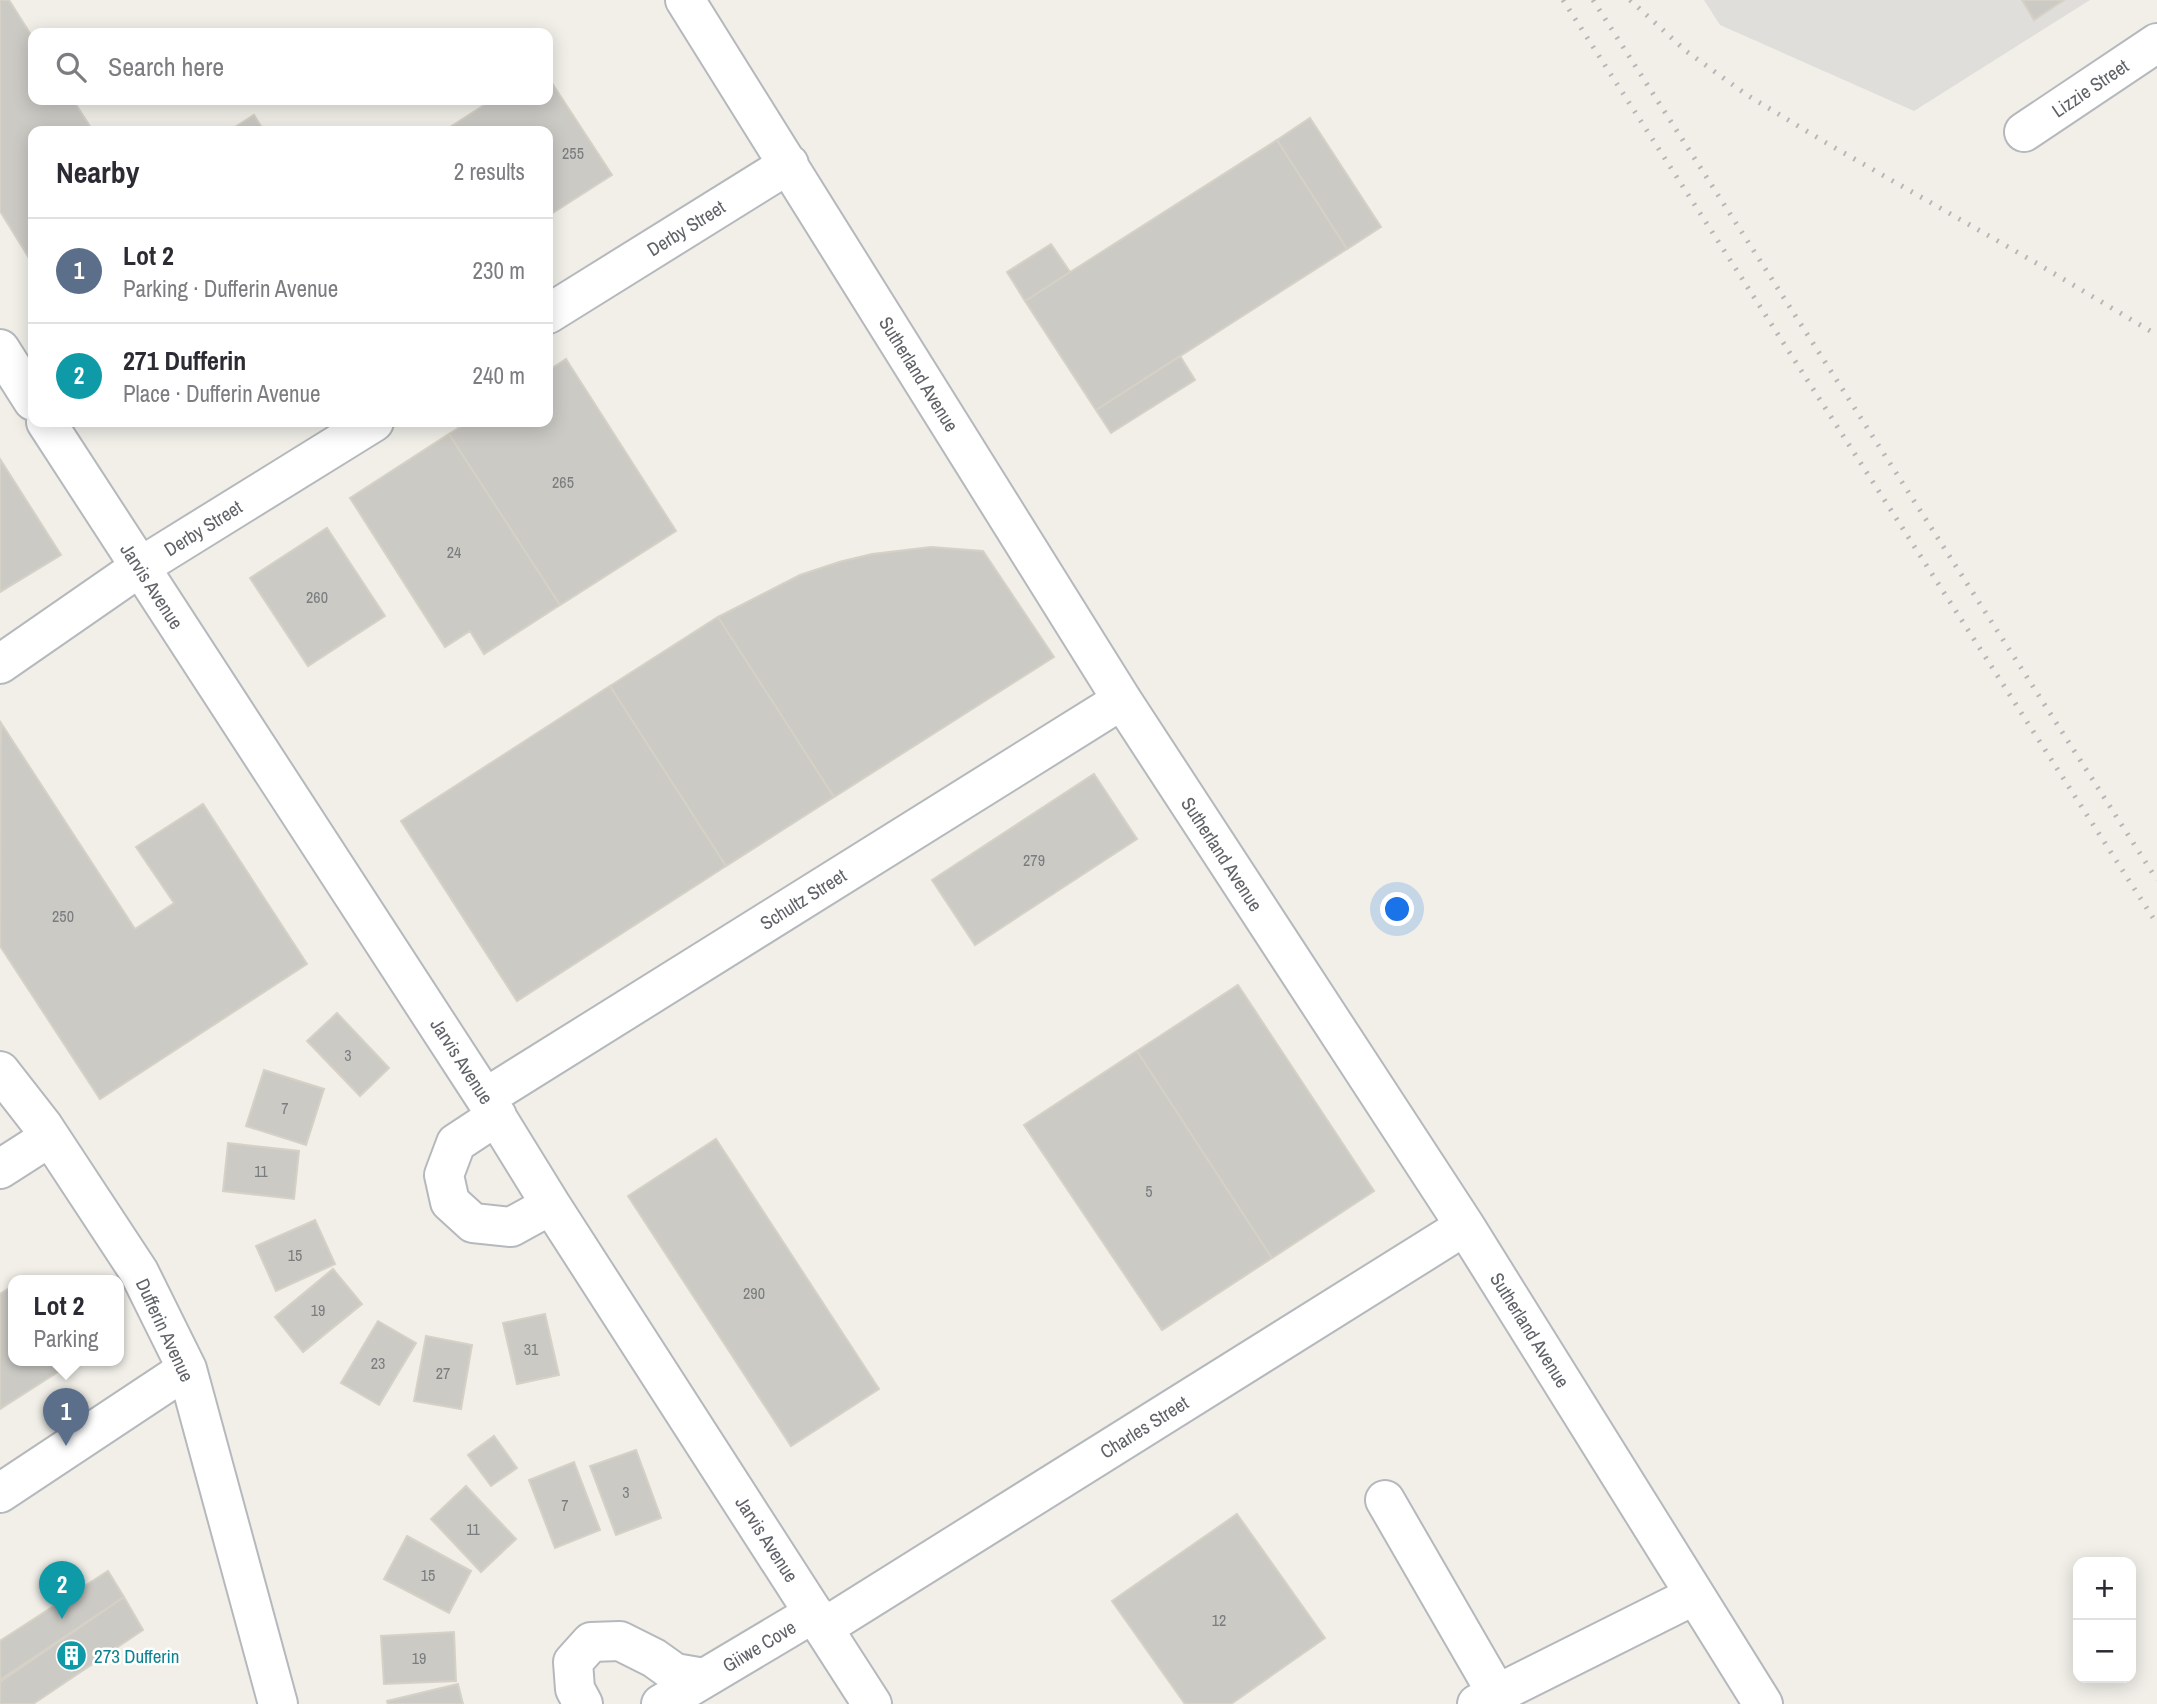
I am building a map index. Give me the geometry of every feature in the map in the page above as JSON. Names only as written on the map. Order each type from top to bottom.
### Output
[{"type":"street","name":"Sutherland Avenue","points":[[685,0],[1122,700],[1465,1226],[1763,1704]]},
{"type":"street","name":"Lizzie Street","points":[[2024,132],[2157,43]]},
{"type":"street","name":"Derby Street","points":[[553,311],[789,164]]},
{"type":"street","points":[[0,349],[28,393]]},
{"type":"street","name":"Jarvis Avenue","points":[[49,427],[491,1107],[551,1205],[872,1704]]},
{"type":"street","name":"Derby Street","points":[[0,664],[139,567],[366,427]]},
{"type":"street","name":"Schultz Street","points":[[551,1205],[511,1227],[473,1223],[450,1202],[444,1175],[456,1143],[491,1107],[1122,700]]},
{"type":"street","name":"Dufferin Avenue","points":[[0,1071],[50,1137],[139,1272],[187,1369],[278,1704]]},
{"type":"street","points":[[0,1168],[50,1137]]},
{"type":"street","name":"Charles Street","points":[[819,1621],[1465,1226]]},
{"type":"street","points":[[0,1493],[187,1369]]},
{"type":"street","points":[[1385,1500],[1487,1699],[1695,1595]]},
{"type":"street","name":"Giiwe Cove","points":[[661,1704],[704,1678],[819,1621]]},
{"type":"street","name":"Giiwe Cove","points":[[583,1704],[575,1689],[573,1662],[591,1642],[620,1641],[675,1673],[704,1678]]},
{"type":"shaded area","points":[[1704,0],[2090,0],[1914,111],[1720,25]]},
{"type":"building","points":[[0,0],[9,0],[28,30],[28,105],[76,105],[90,126],[28,126],[28,256],[0,211]]},
{"type":"building","points":[[2022,0],[2064,0],[2034,20]]},
{"type":"building","points":[[553,85],[612,175],[553,213],[553,126],[452,126],[484,105],[553,105]]},
{"type":"building","points":[[254,115],[261,126],[237,126]]},
{"type":"building","points":[[1310,118],[1381,227],[1347,249],[1277,140]]},
{"type":"building","points":[[1277,140],[1347,249],[1096,410],[1025,301]]},
{"type":"building","points":[[1051,244],[1070,272],[1025,301],[1007,272]]},
{"type":"building","points":[[1180,356],[1195,380],[1111,433],[1096,410]]},
{"type":"building","points":[[566,359],[676,531],[560,605],[449,434],[460,427],[553,427],[553,368]]},
{"type":"building","points":[[449,434],[560,605],[484,654],[470,631],[445,647],[350,498]]},
{"type":"building","points":[[0,459],[61,555],[0,592]]},
{"type":"building","points":[[327,528],[385,616],[308,666],[250,578]]},
{"type":"building","points":[[931,547],[983,551],[1054,657],[834,797],[718,617],[800,575],[839,562],[872,554]]},
{"type":"building","points":[[718,617],[834,797],[726,866],[610,686]]},
{"type":"building","points":[[610,686],[726,866],[517,1001],[401,821]]},
{"type":"building","points":[[1,723],[135,929],[174,903],[136,847],[203,804],[307,964],[100,1099],[0,946]]},
{"type":"building","points":[[1094,774],[1137,839],[975,945],[932,880]]},
{"type":"building","points":[[1238,985],[1374,1191],[1272,1258],[1137,1051]]},
{"type":"building","points":[[337,1013],[389,1068],[360,1096],[307,1041]]},
{"type":"building","points":[[1137,1051],[1272,1258],[1162,1330],[1024,1125]]},
{"type":"building","points":[[264,1070],[324,1089],[306,1145],[246,1126]]},
{"type":"building","points":[[716,1139],[879,1389],[791,1446],[628,1196]]},
{"type":"building","points":[[228,1143],[299,1151],[294,1199],[223,1191]]},
{"type":"building","points":[[315,1220],[335,1264],[276,1291],[256,1246]]},
{"type":"building","points":[[333,1269],[362,1304],[303,1352],[275,1317]]},
{"type":"building","points":[[8,1289],[8,1366],[67,1366],[0,1409],[0,1294]]},
{"type":"building","points":[[545,1314],[559,1375],[517,1384],[503,1323]]},
{"type":"building","points":[[378,1321],[416,1343],[379,1405],[341,1383]]},
{"type":"building","points":[[426,1336],[472,1345],[461,1409],[414,1401]]},
{"type":"building","points":[[494,1436],[517,1468],[491,1486],[468,1455]]},
{"type":"building","points":[[636,1450],[661,1518],[616,1535],[590,1466]]},
{"type":"building","points":[[574,1462],[600,1530],[555,1548],[529,1480]]},
{"type":"building","points":[[466,1486],[516,1539],[481,1572],[431,1519]]},
{"type":"building","points":[[1237,1514],[1325,1638],[1231,1704],[1185,1704],[1112,1601]]},
{"type":"building","points":[[407,1536],[471,1571],[449,1613],[384,1579]]},
{"type":"building","points":[[108,1571],[124,1597],[0,1680],[0,1641]]},
{"type":"building","name":"273 Dufferin","points":[[124,1597],[143,1630],[33,1704],[0,1704],[0,1682]]},
{"type":"building","points":[[454,1632],[456,1681],[384,1684],[381,1636]]},
{"type":"building","points":[[458,1684],[463,1704],[388,1704],[387,1701]]},
{"type":"railway","points":[[1563,0],[2157,924]]},
{"type":"railway","points":[[1593,0],[2157,880]]},
{"type":"railway","points":[[1630,0],[1686,51],[1747,95],[2157,335]]},
{"type":"place","name":"Lot 2","points":[[66,1446]]},
{"type":"place","name":"271 Dufferin","points":[[62,1619]]},
{"type":"place","name":"273 Dufferin","points":[[71,1656]]}]
